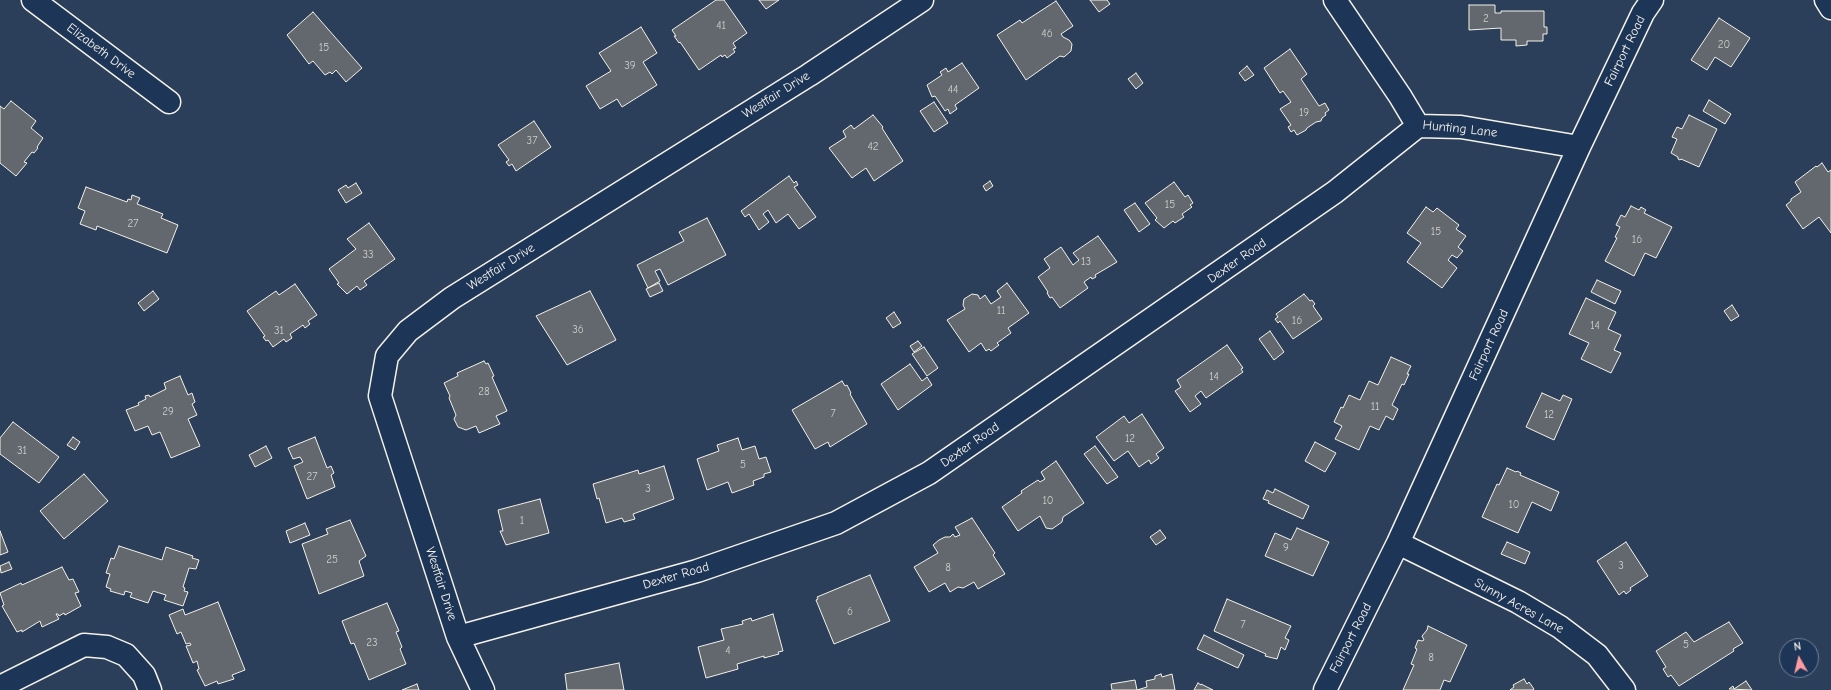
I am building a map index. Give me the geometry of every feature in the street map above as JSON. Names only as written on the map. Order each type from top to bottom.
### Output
[{"type":"street","name":"Elizabeth Drive","points":[[33,0],[169,102]]},
{"type":"street","name":"Westfair Drive","points":[[483,690],[458,637],[380,396],[387,356],[408,331],[452,298],[810,75],[922,0]]},
{"type":"street","name":"Hunting Lane","points":[[1335,0],[1418,126],[1461,127],[1579,147]]},
{"type":"street","name":"Fairport Road","points":[[1325,690],[1398,543],[1579,147],[1643,12],[1652,0]]},
{"type":"street","points":[[1826,0],[1831,8]]},
{"type":"street","name":"Dexter Road","points":[[458,637],[697,571],[836,523],[929,473],[1335,192],[1418,126]]},
{"type":"street","name":"Sunny Acres Lane","points":[[1398,543],[1518,602],[1560,627],[1597,655],[1624,690]]},
{"type":"street","points":[[0,687],[84,645],[107,647],[126,655],[144,675],[150,690]]},
{"type":"building","points":[[716,0],[724,0],[747,33],[733,43],[736,48],[733,49],[735,52],[727,58],[725,55],[722,57],[721,55],[699,70],[680,42],[679,43],[674,36],[676,36],[672,30]]},
{"type":"building","points":[[759,0],[779,0],[766,9]]},
{"type":"building","points":[[1090,0],[1107,0],[1110,4],[1099,12]]},
{"type":"building","points":[[1056,1],[1073,26],[1061,34],[1072,44],[1071,51],[1064,57],[1060,56],[1026,80],[997,35],[1020,20],[1022,23]]},
{"type":"building","points":[[1469,5],[1495,5],[1495,13],[1501,13],[1501,11],[1544,11],[1544,27],[1547,27],[1547,34],[1543,34],[1543,41],[1527,41],[1527,45],[1516,46],[1516,40],[1501,40],[1501,28],[1469,30]]},
{"type":"building","points":[[313,12],[362,68],[346,82],[336,70],[332,74],[330,72],[325,75],[313,61],[309,64],[287,35]]},
{"type":"building","points":[[1719,18],[1750,38],[1731,67],[1715,57],[1707,70],[1691,60]]},
{"type":"building","points":[[641,27],[657,53],[643,62],[657,85],[622,107],[617,99],[600,109],[586,86],[611,71],[599,53]]},
{"type":"building","points":[[1290,49],[1307,74],[1301,79],[1319,106],[1325,103],[1329,110],[1325,113],[1326,115],[1321,121],[1316,122],[1297,135],[1294,130],[1291,132],[1288,127],[1291,125],[1280,109],[1291,102],[1283,91],[1280,93],[1264,68]]},
{"type":"building","points":[[962,63],[979,88],[955,105],[957,109],[950,114],[948,109],[945,111],[935,96],[932,97],[927,85],[942,75],[940,72],[946,68],[948,72]]},
{"type":"building","points":[[1247,66],[1254,75],[1245,81],[1239,73]]},
{"type":"building","points":[[1136,73],[1143,83],[1136,89],[1128,79]]},
{"type":"building","points":[[1709,100],[1731,114],[1725,124],[1703,111]]},
{"type":"building","points":[[11,101],[36,121],[31,128],[43,138],[37,147],[38,148],[34,153],[32,152],[24,162],[27,163],[16,176],[0,163],[0,106],[4,109]]},
{"type":"building","points":[[934,102],[948,123],[934,132],[920,111]]},
{"type":"building","points":[[873,115],[883,127],[882,128],[903,161],[874,181],[866,168],[852,178],[829,148],[846,137],[843,131],[851,125],[854,129]]},
{"type":"building","points":[[1689,115],[1717,129],[1699,167],[1678,159],[1678,157],[1671,153],[1677,139],[1672,137],[1677,127],[1682,129]]},
{"type":"building","points":[[534,121],[551,147],[516,171],[512,164],[509,166],[506,162],[509,160],[498,145]]},
{"type":"building","points":[[1822,163],[1828,172],[1831,170],[1831,233],[1819,217],[1803,229],[1786,205],[1791,201],[1791,199],[1801,192],[1795,182]]},
{"type":"building","points":[[789,176],[794,183],[796,181],[798,185],[794,187],[816,217],[799,229],[788,214],[776,223],[768,210],[763,214],[769,222],[759,230],[749,214],[745,217],[741,211]]},
{"type":"building","points":[[990,181],[993,186],[986,191],[983,186]]},
{"type":"building","points":[[1174,182],[1185,197],[1188,195],[1193,203],[1190,205],[1192,207],[1182,214],[1184,217],[1175,223],[1173,221],[1164,228],[1155,220],[1157,218],[1145,203]]},
{"type":"building","points":[[356,183],[362,193],[346,203],[338,190],[346,185],[348,188]]},
{"type":"building","points":[[86,187],[127,202],[128,199],[131,200],[132,195],[140,198],[137,204],[163,214],[161,218],[178,225],[167,253],[97,226],[96,230],[80,224],[85,211],[78,208]]},
{"type":"building","points":[[1135,203],[1150,224],[1139,232],[1124,210]]},
{"type":"building","points":[[1631,206],[1639,210],[1641,207],[1646,210],[1644,213],[1672,227],[1656,258],[1645,253],[1634,276],[1605,261],[1617,238],[1615,237],[1620,227],[1616,225],[1621,215],[1625,217]]},
{"type":"building","points":[[1426,207],[1433,212],[1437,208],[1459,225],[1456,229],[1466,236],[1458,247],[1463,251],[1457,258],[1452,255],[1448,260],[1457,268],[1442,288],[1407,262],[1421,243],[1407,233]]},
{"type":"building","points":[[707,218],[726,255],[668,285],[660,269],[655,271],[660,281],[648,288],[637,265],[684,241],[679,232]]},
{"type":"building","points":[[369,223],[395,259],[364,281],[367,285],[360,290],[357,286],[347,294],[337,284],[339,283],[329,269],[356,249],[347,239]]},
{"type":"building","points":[[1098,236],[1117,262],[1095,275],[1096,277],[1092,279],[1091,277],[1084,282],[1088,288],[1060,308],[1052,297],[1050,298],[1047,293],[1048,292],[1038,277],[1050,268],[1044,259],[1061,247],[1073,265],[1079,260],[1073,253]]},
{"type":"building","points":[[1597,280],[1621,291],[1615,304],[1591,292]]},
{"type":"building","points":[[659,283],[663,291],[650,297],[646,289]]},
{"type":"building","points":[[1007,283],[1029,313],[1008,328],[1011,333],[997,343],[999,345],[991,351],[989,349],[986,351],[981,343],[969,352],[947,320],[965,309],[963,305],[964,299],[972,294],[978,295],[980,299],[985,295],[991,304],[1001,297],[997,291]]},
{"type":"building","points":[[295,284],[317,315],[308,321],[310,324],[305,328],[303,325],[290,334],[292,338],[286,342],[284,339],[273,347],[268,340],[266,341],[263,337],[265,336],[247,311],[276,291],[279,295]]},
{"type":"building","points":[[153,291],[159,299],[144,311],[138,303]]},
{"type":"building","points":[[590,291],[616,340],[567,365],[536,316]]},
{"type":"building","points":[[1304,294],[1315,304],[1313,306],[1322,319],[1293,339],[1280,321],[1278,323],[1275,319],[1278,317],[1276,314]]},
{"type":"building","points":[[1586,298],[1616,312],[1608,329],[1621,335],[1614,350],[1621,353],[1611,373],[1581,359],[1589,343],[1569,334]]},
{"type":"building","points":[[1732,305],[1739,316],[1731,321],[1724,311]]},
{"type":"building","points":[[894,312],[901,323],[893,328],[886,318]]},
{"type":"building","points":[[1270,331],[1284,352],[1274,360],[1259,339]]},
{"type":"building","points":[[918,341],[922,346],[914,352],[910,346]]},
{"type":"building","points":[[1227,345],[1243,368],[1241,369],[1243,372],[1206,398],[1201,391],[1195,396],[1201,404],[1190,412],[1175,391],[1181,387],[1177,380]]},
{"type":"building","points":[[924,347],[938,368],[927,376],[912,354]]},
{"type":"building","points":[[1391,357],[1411,366],[1404,385],[1402,384],[1392,405],[1398,409],[1393,420],[1386,416],[1379,430],[1370,426],[1359,450],[1335,439],[1342,426],[1334,422],[1349,395],[1360,400],[1369,381],[1378,385]]},
{"type":"building","points":[[484,361],[486,364],[488,363],[494,376],[492,377],[507,411],[496,416],[500,424],[479,433],[476,426],[466,430],[458,427],[454,419],[456,415],[449,398],[450,396],[444,383],[458,376],[457,373]]},
{"type":"building","points":[[910,364],[922,381],[927,377],[932,385],[898,410],[881,384]]},
{"type":"building","points":[[180,376],[188,395],[192,393],[195,402],[192,404],[197,415],[188,419],[200,446],[171,458],[160,432],[152,435],[148,426],[135,431],[126,410],[139,405],[138,403],[146,399],[145,396],[149,395],[150,397],[166,389],[164,383]]},
{"type":"building","points":[[842,381],[845,386],[847,385],[851,393],[850,394],[867,424],[830,447],[828,442],[815,449],[792,410]]},
{"type":"building","points":[[1542,393],[1560,401],[1563,395],[1572,399],[1554,440],[1526,427]]},
{"type":"building","points":[[1142,414],[1164,448],[1156,454],[1159,458],[1151,464],[1149,460],[1139,467],[1128,451],[1114,461],[1096,437],[1124,416],[1129,423]]},
{"type":"building","points":[[13,422],[59,457],[39,483],[0,454],[0,438]]},
{"type":"building","points":[[73,437],[80,442],[75,450],[67,445]]},
{"type":"building","points":[[315,437],[327,468],[331,466],[334,473],[331,475],[335,487],[307,499],[294,466],[303,462],[300,457],[293,459],[288,448]]},
{"type":"building","points":[[738,438],[742,450],[755,446],[759,459],[766,457],[771,472],[764,474],[764,477],[753,481],[754,485],[732,493],[728,482],[707,490],[697,459],[719,451],[717,445]]},
{"type":"building","points":[[1315,442],[1336,453],[1325,472],[1305,461]]},
{"type":"building","points":[[266,446],[272,458],[255,467],[249,455]]},
{"type":"building","points":[[1095,446],[1118,477],[1107,484],[1084,454]]},
{"type":"building","points":[[1056,461],[1084,503],[1063,517],[1062,522],[1052,529],[1046,528],[1040,516],[1018,531],[1002,507],[1022,493],[1021,491],[1038,480],[1040,482],[1045,479],[1041,472]]},
{"type":"building","points":[[664,466],[674,499],[633,514],[635,519],[624,522],[622,518],[606,523],[599,498],[597,499],[593,484],[638,470],[639,474]]},
{"type":"building","points":[[1507,468],[1516,472],[1517,471],[1521,473],[1520,475],[1559,492],[1551,511],[1532,502],[1518,533],[1482,517],[1497,484],[1499,485]]},
{"type":"building","points":[[84,474],[108,501],[64,539],[40,511]]},
{"type":"building","points":[[1275,489],[1309,506],[1303,519],[1268,503],[1269,501],[1263,499],[1267,490],[1273,493]]},
{"type":"building","points":[[540,499],[549,533],[506,545],[500,531],[503,531],[498,510]]},
{"type":"building","points":[[972,518],[995,553],[993,555],[1005,574],[978,589],[974,582],[963,588],[958,587],[950,592],[945,583],[929,592],[914,567],[938,553],[933,545],[939,540],[945,537],[950,537],[953,534],[955,537],[960,535],[955,527]]},
{"type":"building","points":[[350,520],[366,556],[359,561],[364,576],[319,594],[302,544],[328,534],[326,529]]},
{"type":"building","points":[[305,523],[310,535],[290,543],[286,531]]},
{"type":"building","points":[[1297,528],[1329,542],[1313,576],[1265,556],[1275,533],[1291,540]]},
{"type":"building","points":[[1160,530],[1166,538],[1156,545],[1150,537]]},
{"type":"building","points":[[0,531],[8,552],[0,555]]},
{"type":"building","points":[[1507,542],[1530,552],[1525,564],[1501,554]]},
{"type":"building","points":[[1626,542],[1648,576],[1630,588],[1631,590],[1626,594],[1624,591],[1619,595],[1597,561]]},
{"type":"building","points":[[119,546],[162,560],[166,547],[193,556],[192,558],[199,560],[196,569],[189,568],[183,587],[185,588],[184,591],[188,592],[183,606],[164,600],[166,595],[153,591],[148,603],[130,597],[132,593],[125,591],[124,595],[110,591],[111,589],[106,587],[110,574],[106,573],[111,558],[114,559]]},
{"type":"building","points":[[9,562],[12,569],[1,573],[0,566]]},
{"type":"building","points":[[62,567],[69,580],[73,579],[79,592],[75,593],[81,606],[65,615],[64,613],[59,616],[56,614],[59,619],[42,627],[40,621],[22,632],[22,630],[17,632],[2,606],[4,605],[0,593]]},
{"type":"building","points":[[870,575],[890,621],[834,644],[816,600],[818,599],[817,597]]},
{"type":"building","points":[[1227,599],[1291,626],[1285,638],[1289,640],[1285,650],[1281,647],[1277,659],[1265,656],[1266,654],[1214,631]]},
{"type":"building","points":[[218,602],[245,670],[232,675],[234,679],[218,684],[217,681],[205,686],[197,670],[199,669],[197,661],[193,663],[186,646],[191,645],[190,643],[186,644],[181,632],[177,634],[169,615],[183,609],[185,615]]},
{"type":"building","points":[[387,603],[399,631],[396,632],[402,647],[400,649],[406,664],[369,680],[354,643],[351,644],[342,621]]},
{"type":"building","points":[[773,614],[783,651],[778,652],[779,654],[764,658],[764,656],[737,664],[738,669],[706,678],[698,647],[724,640],[721,629],[743,624],[742,621],[751,618],[752,621]]},
{"type":"building","points":[[1729,622],[1743,643],[1733,649],[1734,651],[1679,686],[1671,675],[1668,677],[1663,669],[1666,667],[1656,651],[1686,632],[1694,642]]},
{"type":"building","points":[[1428,626],[1467,645],[1450,682],[1444,680],[1440,690],[1403,690],[1414,665],[1411,664],[1417,649],[1415,648],[1418,640],[1424,640],[1422,636],[1427,630]]},
{"type":"building","points":[[1204,635],[1244,655],[1238,668],[1197,649]]},
{"type":"building","points":[[619,663],[624,690],[567,690],[565,674]]},
{"type":"building","points":[[1161,674],[1162,677],[1172,674],[1175,690],[1137,690],[1147,687],[1146,681],[1155,679],[1155,676]]},
{"type":"building","points":[[1524,679],[1527,684],[1529,682],[1534,689],[1533,690],[1510,690],[1514,687],[1513,685]]},
{"type":"building","points":[[1135,680],[1137,690],[1112,690],[1111,684]]},
{"type":"building","points":[[1746,681],[1752,690],[1729,689],[1733,686],[1734,689]]},
{"type":"building","points":[[1198,683],[1201,685],[1213,690],[1194,690]]},
{"type":"building","points":[[417,684],[419,690],[402,690]]}]
